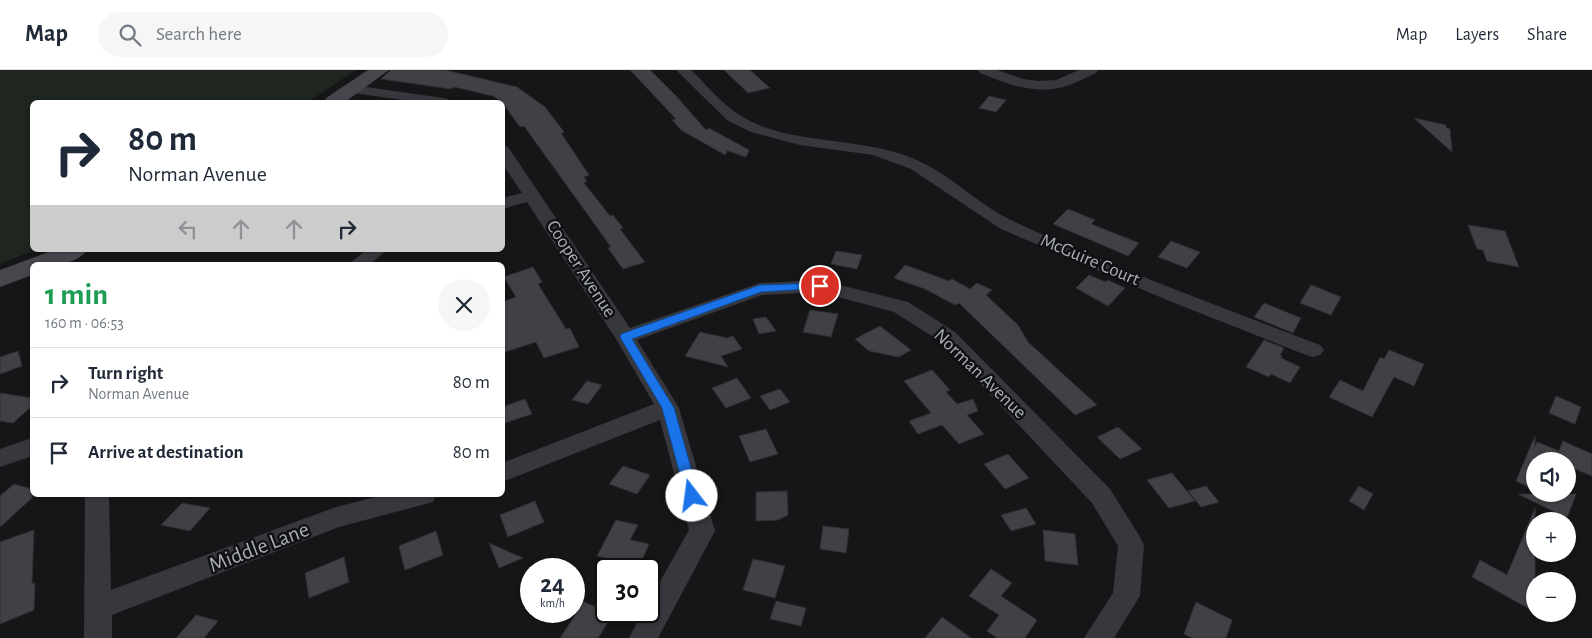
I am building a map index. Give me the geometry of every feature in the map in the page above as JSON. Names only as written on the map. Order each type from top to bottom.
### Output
[{"type":"main road","points":[[336,100],[380,70]]},
{"type":"main road","points":[[46,262],[70,252]]},
{"type":"main road","points":[[0,279],[30,269]]},
{"type":"street","name":"McGuire Court","points":[[683,70],[732,117],[756,129],[800,140],[876,151],[917,166],[1007,225],[1174,296],[1314,350]]},
{"type":"street","points":[[985,70],[1013,82],[1031,86],[1058,84],[1091,70]]},
{"type":"street","points":[[352,89],[428,100]]},
{"type":"street","name":"Cooper Avenue","points":[[505,154],[625,337],[668,408],[702,531],[644,638]]},
{"type":"street","points":[[505,203],[532,195]]},
{"type":"street","points":[[361,262],[375,252]]},
{"type":"street","name":"Norman Avenue","points":[[625,337],[760,289],[820,286],[901,306],[948,337],[1101,496],[1132,544],[1126,596],[1098,638]]},
{"type":"street","points":[[505,471],[668,408]]},
{"type":"street","points":[[0,458],[30,448]]},
{"type":"street","points":[[97,497],[98,638]]},
{"type":"street","name":"Middle Lane","points":[[98,608],[336,517],[416,497]]},
{"type":"shaded area","points":[[0,70],[356,70],[311,100],[30,100],[30,252],[0,264]]},
{"type":"building","points":[[391,70],[445,70],[517,87],[545,107],[564,132],[561,133],[589,175],[584,177],[587,181],[584,183],[610,216],[613,215],[623,228],[620,229],[645,262],[623,269],[608,248],[611,247],[524,126],[520,127],[505,106],[505,100],[454,87],[451,89],[381,79]]},
{"type":"building","points":[[630,70],[650,70],[706,130],[709,128],[749,150],[746,157],[726,150],[725,155],[681,130],[672,120],[676,119]]},
{"type":"building","points":[[724,70],[750,70],[770,88],[748,93]]},
{"type":"building","points":[[989,96],[1006,100],[996,112],[979,108]]},
{"type":"building","points":[[1414,118],[1446,125],[1446,128],[1450,129],[1452,152]]},
{"type":"building","points":[[1068,209],[1095,220],[1091,224],[1139,243],[1128,256],[1053,224]]},
{"type":"building","points":[[1468,225],[1505,231],[1519,267],[1487,261],[1483,250],[1477,249]]},
{"type":"building","points":[[1171,241],[1200,252],[1187,268],[1158,257]]},
{"type":"building","points":[[836,251],[862,255],[857,269],[831,264]]},
{"type":"building","points":[[905,265],[949,281],[952,279],[970,289],[977,283],[992,290],[986,295],[1018,325],[1028,342],[1097,405],[1075,415],[959,303],[955,305],[925,289],[894,278]]},
{"type":"building","points":[[533,267],[542,282],[538,284],[566,329],[570,328],[579,347],[544,358],[536,342],[505,352],[505,301],[516,297],[505,277]]},
{"type":"building","points":[[1089,275],[1106,282],[1108,280],[1125,288],[1108,306],[1076,288]]},
{"type":"building","points":[[1311,285],[1341,297],[1331,315],[1300,303]]},
{"type":"building","points":[[1264,303],[1301,318],[1293,333],[1254,317]]},
{"type":"building","points":[[810,310],[838,314],[831,337],[803,332]]},
{"type":"building","points":[[766,317],[776,331],[759,334],[753,319]]},
{"type":"building","points":[[880,326],[911,350],[899,357],[869,351],[855,339]]},
{"type":"building","points":[[700,332],[727,338],[733,336],[742,349],[721,356],[728,367],[685,356]]},
{"type":"building","points":[[1264,340],[1284,348],[1280,355],[1282,356],[1281,358],[1300,367],[1290,383],[1271,374],[1269,377],[1246,367]]},
{"type":"building","points":[[1389,350],[1424,364],[1414,386],[1394,377],[1372,417],[1329,397],[1340,380],[1363,391],[1380,357],[1384,359]]},
{"type":"building","points":[[18,351],[22,366],[0,374],[0,357]]},
{"type":"building","points":[[932,370],[950,390],[946,392],[957,404],[973,399],[978,411],[967,415],[984,434],[959,444],[942,425],[918,434],[909,421],[931,413],[904,381]]},
{"type":"building","points":[[737,378],[751,398],[726,408],[712,388]]},
{"type":"building","points":[[587,381],[602,385],[588,404],[572,400]]},
{"type":"building","points":[[780,389],[790,402],[770,410],[760,396]]},
{"type":"building","points":[[0,393],[30,398],[30,408],[13,423],[0,421]]},
{"type":"building","points":[[1556,396],[1581,407],[1575,424],[1549,413]]},
{"type":"building","points":[[525,399],[532,414],[505,423],[505,406]]},
{"type":"building","points":[[1118,427],[1142,449],[1120,459],[1097,437]]},
{"type":"building","points":[[766,429],[778,454],[750,462],[739,436]]},
{"type":"building","points":[[1535,436],[1535,447],[1537,442],[1559,451],[1563,441],[1592,454],[1592,476],[1576,469],[1576,452],[1528,452]]},
{"type":"building","points":[[1008,454],[1029,478],[1005,489],[984,464]]},
{"type":"building","points":[[1526,457],[1526,486],[1516,481]]},
{"type":"building","points":[[623,466],[650,475],[637,494],[609,484]]},
{"type":"building","points":[[1172,473],[1195,501],[1169,508],[1147,480]]},
{"type":"building","points":[[14,484],[30,488],[30,497],[32,498],[0,527],[0,496]]},
{"type":"building","points":[[1206,486],[1219,502],[1201,507],[1188,491]]},
{"type":"building","points":[[1359,486],[1373,494],[1364,510],[1349,501]]},
{"type":"building","points":[[787,491],[788,515],[778,520],[756,521],[756,492]]},
{"type":"building","points":[[1518,494],[1526,494],[1526,498]]},
{"type":"building","points":[[535,501],[544,522],[508,537],[500,515]]},
{"type":"building","points":[[1534,502],[1573,502],[1569,512],[1555,512]]},
{"type":"building","points":[[182,503],[210,508],[190,531],[161,525]]},
{"type":"building","points":[[1026,508],[1036,524],[1011,531],[1001,515]]},
{"type":"building","points":[[616,520],[638,525],[630,540],[649,544],[643,558],[606,558],[597,556]]},
{"type":"building","points":[[823,526],[849,529],[846,553],[820,549]]},
{"type":"building","points":[[34,530],[32,584],[35,583],[34,610],[0,624],[0,542]]},
{"type":"building","points":[[1043,530],[1075,534],[1078,565],[1045,561]]},
{"type":"building","points":[[1526,530],[1526,562],[1535,562],[1535,572],[1526,572],[1526,607],[1472,577],[1480,560],[1507,575]]},
{"type":"building","points":[[436,531],[443,555],[405,570],[399,546]]},
{"type":"building","points":[[489,543],[523,558],[499,568]]},
{"type":"building","points":[[344,557],[349,582],[309,598],[305,573]]},
{"type":"building","points":[[753,559],[785,566],[775,598],[743,590]]},
{"type":"building","points":[[991,569],[1012,583],[1001,596],[1037,620],[1025,638],[997,638],[987,631],[999,615],[969,596]]},
{"type":"building","points":[[776,601],[806,608],[801,626],[770,619]]},
{"type":"building","points":[[585,602],[595,607],[595,623],[607,623],[598,638],[560,638],[570,623],[585,623]]},
{"type":"building","points":[[1196,602],[1232,620],[1226,638],[1192,638],[1184,634]]},
{"type":"building","points":[[196,615],[218,621],[204,638],[176,638]]},
{"type":"building","points":[[942,617],[971,638],[925,638]]},
{"type":"route","points":[[692,496],[668,408],[625,337],[760,289],[820,286]]}]
